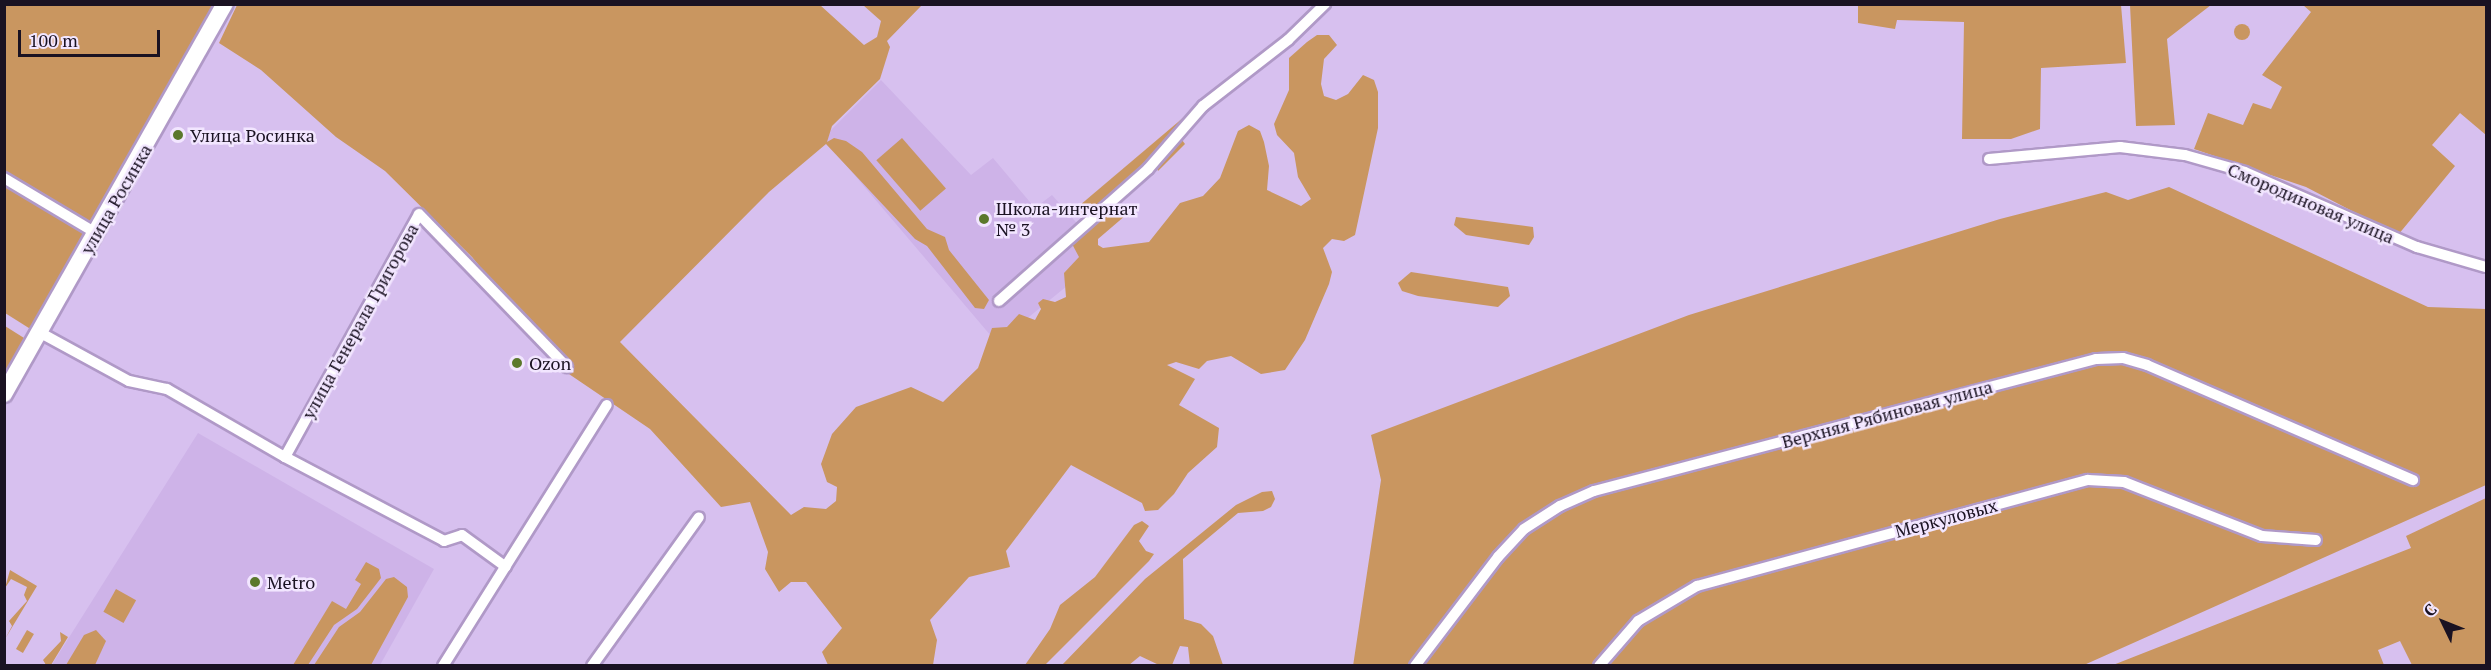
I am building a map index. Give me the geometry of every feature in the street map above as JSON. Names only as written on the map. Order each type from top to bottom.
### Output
[{"type":"main road","name":"улица Росинка","points":[[4,394],[225,4]]},
{"type":"street","points":[[999,301],[1148,169],[1203,106],[1288,40],[1324,4]]},
{"type":"street","name":"Смородиновая улица","points":[[1989,159],[2120,147],[2185,156],[2245,172],[2416,247],[2487,267]]},
{"type":"street","points":[[4,178],[96,233]]},
{"type":"street","name":"улица Генерала Григорова","points":[[285,457],[419,214],[567,367]]},
{"type":"street","points":[[39,332],[129,381],[167,389],[285,457],[444,541],[462,535],[506,567]]},
{"type":"street","name":"Верхняя Рябиновая улица","points":[[1415,666],[1498,557],[1524,529],[1560,506],[1594,491],[2096,359],[2123,358],[2147,365],[2413,480]]},
{"type":"street","points":[[444,666],[607,405]]},
{"type":"street","name":"Меркуловых","points":[[1599,666],[1643,617],[1697,586],[2088,480],[2124,482],[2262,536],[2316,540]]},
{"type":"street","points":[[592,666],[699,517]]},
{"type":"shaded area","points":[[4,5],[221,5],[40,335],[5,313]]},
{"type":"shaded area","points":[[237,5],[820,5],[864,45],[877,37],[881,21],[863,5],[922,5],[887,41],[890,47],[880,79],[832,126],[827,142],[834,138],[846,141],[862,152],[927,229],[945,237],[949,250],[989,300],[984,309],[975,308],[927,246],[915,239],[826,144],[769,192],[620,342],[791,515],[804,507],[826,509],[836,501],[837,487],[827,482],[821,464],[832,434],[856,407],[911,387],[943,402],[978,368],[992,328],[1007,327],[1019,314],[1035,320],[1041,309],[1038,303],[1043,299],[1055,302],[1066,297],[1064,273],[1079,257],[1071,242],[1113,205],[1125,204],[1126,215],[1098,239],[1098,245],[1103,248],[1149,242],[1180,203],[1203,196],[1220,178],[1238,131],[1249,125],[1260,131],[1264,142],[1269,166],[1267,190],[1301,206],[1311,199],[1298,177],[1294,153],[1277,135],[1274,124],[1289,90],[1289,58],[1317,35],[1329,35],[1337,45],[1324,59],[1321,84],[1324,96],[1336,100],[1348,94],[1363,75],[1374,80],[1378,92],[1378,128],[1355,235],[1344,241],[1332,239],[1323,248],[1332,272],[1329,284],[1305,340],[1285,370],[1261,374],[1231,356],[1207,361],[1199,369],[1176,362],[1167,365],[1195,379],[1179,405],[1219,428],[1217,447],[1188,473],[1174,494],[1158,510],[1145,511],[1142,503],[1071,465],[1006,551],[1010,567],[969,577],[930,620],[937,640],[933,665],[828,665],[822,652],[842,628],[806,582],[791,582],[779,592],[765,569],[768,552],[750,502],[721,507],[650,429],[566,372],[472,257],[385,171],[336,137],[261,70],[219,43]]},
{"type":"shaded area","points":[[1858,5],[2121,5],[2126,63],[2041,68],[2040,129],[2011,139],[1962,139],[1964,22],[1897,20],[1895,29],[1858,23]]},
{"type":"shaded area","points":[[2130,5],[2211,5],[2167,39],[2175,125],[2136,126]]},
{"type":"shaded area","points":[[2303,5],[2486,5],[2486,135],[2460,113],[2432,145],[2455,166],[2398,235],[2306,187],[2194,149],[2208,113],[2243,125],[2253,103],[2271,109],[2282,87],[2262,75],[2311,12]]},
{"type":"shaded area","points":[[2239,24],[2245,24],[2250,32],[2248,38],[2239,40],[2234,35],[2234,29]]},
{"type":"shaded area","name":"Школа-интернат № 3","points":[[881,80],[971,175],[993,158],[1035,208],[1052,195],[1105,255],[997,343],[823,138]]},
{"type":"shaded area","points":[[1184,117],[1187,117],[1144,165],[1094,209],[1079,217],[1073,211]]},
{"type":"shaded area","points":[[902,138],[946,189],[920,211],[876,160]]},
{"type":"shaded area","points":[[1182,140],[1185,144],[1158,171],[1157,167]]},
{"type":"shaded area","points":[[2169,187],[2428,307],[2486,309],[2486,485],[2084,665],[1353,666],[1381,480],[1371,435],[1689,315],[2000,219],[2106,192],[2128,200]]},
{"type":"shaded area","points":[[1456,217],[1533,227],[1534,237],[1529,245],[1466,235],[1454,225]]},
{"type":"shaded area","points":[[1411,272],[1508,287],[1510,296],[1498,307],[1418,296],[1402,291],[1398,283]]},
{"type":"shaded area","points":[[5,326],[32,343],[5,392]]},
{"type":"shaded area","points":[[198,433],[434,569],[380,665],[51,666]]},
{"type":"shaded area","points":[[1272,491],[1275,499],[1271,507],[1263,511],[1238,513],[1183,559],[1184,619],[1201,624],[1213,636],[1223,665],[1190,665],[1188,647],[1180,646],[1172,665],[1159,665],[1140,656],[1129,665],[1062,665],[1145,579],[1236,505],[1262,492]]},
{"type":"shaded area","points":[[2486,498],[2486,665],[2412,665],[2400,641],[2378,650],[2384,665],[2113,665],[2411,548],[2406,536]]},
{"type":"shaded area","points":[[1142,521],[1149,526],[1139,541],[1146,551],[1154,554],[1149,561],[1045,665],[1025,665],[1050,629],[1060,605],[1095,577],[1134,525]]},
{"type":"shaded area","points":[[366,562],[379,569],[381,578],[357,609],[334,625],[308,665],[293,665],[332,601],[346,609],[361,584],[355,580]]},
{"type":"shaded area","points":[[10,570],[37,586],[5,639],[12,626],[9,621],[27,601],[24,595],[27,587],[11,579],[5,588]]},
{"type":"shaded area","points":[[394,577],[407,587],[408,597],[371,665],[314,665],[339,627],[360,612],[386,579]]},
{"type":"shaded area","points":[[116,589],[136,600],[124,623],[103,612]]},
{"type":"shaded area","points":[[27,630],[34,634],[23,653],[16,649]]},
{"type":"shaded area","points":[[96,630],[106,641],[95,665],[66,665],[84,635]]},
{"type":"shaded area","points":[[60,632],[68,637],[51,665],[46,665],[43,660],[61,641]]},
{"type":"place","name":"Улица Росинка","points":[[178,135]]},
{"type":"place","name":"Школа-интернат № 3","points":[[984,219]]},
{"type":"place","name":"Ozon","points":[[517,363]]},
{"type":"place","name":"Metro","points":[[255,582]]}]
